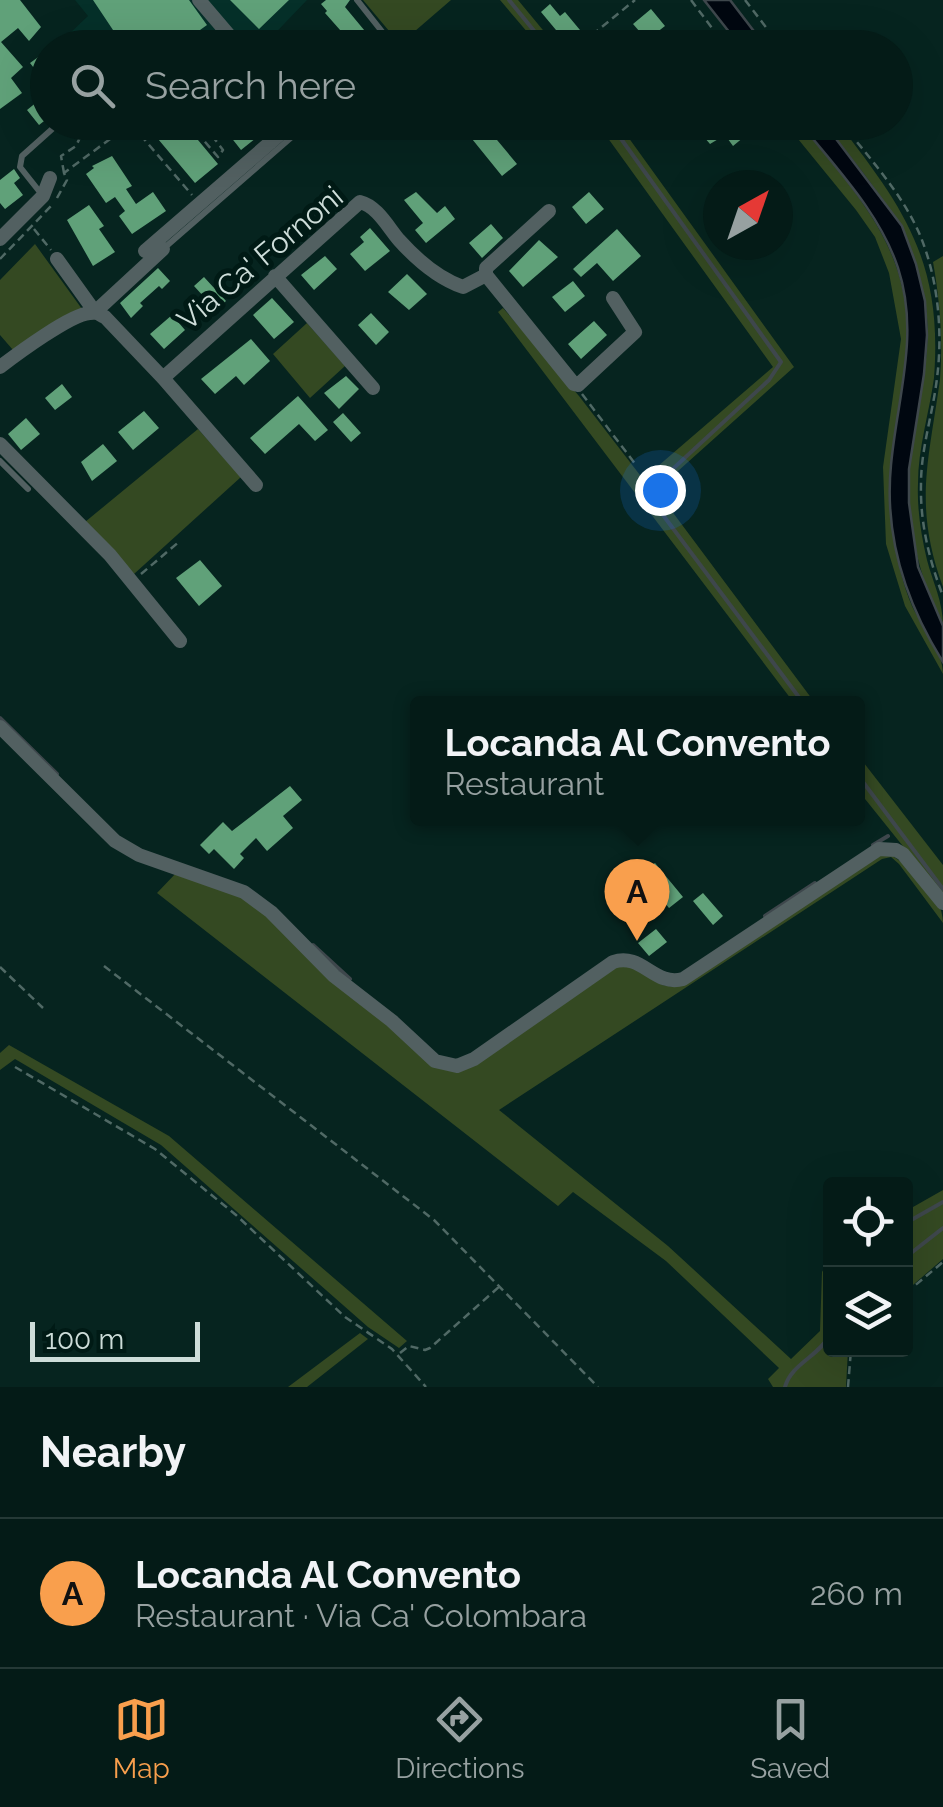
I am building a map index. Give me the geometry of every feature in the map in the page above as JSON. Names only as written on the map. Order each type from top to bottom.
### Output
[{"type":"street","points":[[199,0],[222,30]]},
{"type":"street","points":[[145,250],[273,140]]},
{"type":"street","points":[[0,239],[27,222],[57,175]]},
{"type":"street","name":"Via Ca' Fornoni","points":[[163,378],[360,202],[371,206],[412,254],[446,280],[462,287],[486,275]]},
{"type":"street","points":[[549,211],[486,268],[486,275],[574,384],[578,385],[636,332],[613,298]]},
{"type":"street","points":[[0,367],[64,325],[96,312],[163,249]]},
{"type":"street","points":[[57,259],[96,312],[163,378],[256,485]]},
{"type":"street","points":[[276,276],[373,388]]},
{"type":"street","points":[[0,444],[132,581],[180,642]]},
{"type":"street","points":[[0,727],[115,841],[139,855],[233,886],[254,898],[334,976],[392,1020],[435,1060],[450,1066],[474,1059],[613,962],[630,960],[665,981],[682,978],[879,849],[904,854],[943,903]]},
{"type":"lane","points":[[357,0],[380,30]]},
{"type":"lane","points":[[40,140],[22,156],[20,167],[43,196]]},
{"type":"lane","points":[[163,249],[288,140]]},
{"type":"lane","points":[[0,461],[28,489]]},
{"type":"path","points":[[598,30],[636,0]]},
{"type":"path","points":[[691,0],[714,30]]},
{"type":"path","points":[[745,0],[768,30]]},
{"type":"path","points":[[57,175],[61,156],[79,140]]},
{"type":"path","points":[[57,175],[107,140]]},
{"type":"path","points":[[146,140],[192,196]]},
{"type":"path","points":[[203,140],[218,157],[222,150],[215,140]]},
{"type":"path","points":[[854,140],[906,209],[921,236],[933,276],[939,332],[938,376],[921,484],[925,536],[943,596]]},
{"type":"path","points":[[0,259],[27,222],[64,189],[67,180],[57,175]]},
{"type":"path","points":[[27,222],[57,259]]},
{"type":"path","points":[[574,384],[636,464]]},
{"type":"path","points":[[132,581],[180,541]]},
{"type":"path","points":[[104,966],[418,1207],[598,1387]]},
{"type":"path","points":[[0,967],[43,1008]]},
{"type":"path","points":[[15,1067],[155,1149],[236,1215],[346,1318],[398,1354],[426,1387]]},
{"type":"path","points":[[913,1288],[943,1262]]},
{"type":"path","points":[[398,1354],[409,1346],[430,1348],[500,1286]]},
{"type":"path","points":[[848,1387],[850,1357]]},
{"type":"shaded area","points":[[75,0],[307,0],[278,30],[73,30],[88,16]]},
{"type":"shaded area","points":[[363,0],[451,0],[416,30],[388,30]]},
{"type":"shaded area","points":[[500,0],[518,0],[543,30],[526,30]]},
{"type":"shaded area","points":[[704,0],[730,0],[753,30],[728,30]]},
{"type":"shaded area","points":[[609,140],[630,140],[703,241],[703,260],[717,260],[794,367],[659,488],[671,510],[810,696],[789,696],[498,312],[503,308],[579,396],[643,479],[773,367]]},
{"type":"shaded area","points":[[799,140],[813,140],[846,181],[883,236],[896,265],[908,333],[893,476],[895,540],[909,598],[936,648],[943,674],[905,606],[886,544],[883,467],[901,339],[889,273],[875,237]]},
{"type":"shaded area","points":[[814,140],[837,140],[902,226],[925,301],[924,374],[909,469],[909,503],[918,567],[943,626],[943,662],[908,592],[891,517],[891,465],[907,342],[904,293],[898,268],[880,228]]},
{"type":"shaded area","points":[[837,140],[851,140],[900,210],[925,269],[932,301],[934,378],[918,471],[918,503],[943,626],[921,570],[910,511],[911,449],[927,344],[925,301],[910,250],[872,185]]},
{"type":"shaded area","points":[[35,244],[82,309],[13,350],[0,335],[0,280]]},
{"type":"shaded area","points":[[943,256],[943,587],[928,531],[926,483],[941,364],[933,262]]},
{"type":"shaded area","points":[[307,323],[345,366],[310,398],[273,354]]},
{"type":"shaded area","points":[[198,429],[241,477],[134,574],[85,522]]},
{"type":"shaded area","points":[[865,764],[943,865],[943,896],[865,799]]},
{"type":"shaded area","points":[[886,852],[915,873],[942,912],[943,923],[899,864],[891,857],[882,859],[499,1110],[668,1246],[791,1359],[820,1331],[823,1270],[823,1357],[848,1357],[846,1387],[773,1387],[768,1379],[779,1368],[666,1261],[573,1192],[558,1206],[157,893],[177,872],[243,896],[450,1071],[617,964],[641,969],[662,985],[675,987]]},
{"type":"shaded area","points":[[9,1045],[169,1136],[407,1341],[399,1348],[368,1327],[161,1145],[15,1059],[0,1070],[0,1053]]},
{"type":"shaded area","points":[[943,1190],[943,1259],[913,1285],[913,1267],[913,1207]]},
{"type":"shaded area","points":[[360,1333],[368,1339],[307,1387],[288,1387]]},
{"type":"building","points":[[0,0],[20,0],[41,27],[30,30],[29,41],[18,28],[1,42],[23,67],[11,78],[22,93],[0,109]]},
{"type":"building","points":[[93,0],[189,0],[207,25],[200,30],[113,30]]},
{"type":"building","points":[[230,0],[289,0],[259,29]]},
{"type":"building","points":[[326,0],[350,0],[345,7],[364,30],[340,30],[321,4]]},
{"type":"building","points":[[550,4],[560,16],[565,12],[580,30],[556,30],[541,12]]},
{"type":"building","points":[[651,9],[665,26],[660,30],[638,30],[633,24]]},
{"type":"building","points":[[159,140],[198,140],[218,164],[195,183]]},
{"type":"building","points":[[233,140],[254,140],[241,150]]},
{"type":"building","points":[[473,140],[497,140],[517,164],[502,176]]},
{"type":"building","points":[[112,156],[132,186],[126,189],[136,204],[153,192],[166,211],[132,234],[119,216],[125,211],[115,197],[106,203],[86,174],[92,166]]},
{"type":"building","points":[[14,169],[20,178],[14,183],[23,195],[5,209],[0,203],[0,180]]},
{"type":"building","points":[[416,192],[437,213],[445,206],[455,219],[426,243],[415,230],[423,223],[404,200]]},
{"type":"building","points":[[589,192],[604,209],[586,224],[572,207]]},
{"type":"building","points":[[89,205],[115,252],[93,266],[67,220]]},
{"type":"building","points":[[491,224],[503,238],[482,258],[469,243]]},
{"type":"building","points":[[370,228],[390,251],[365,271],[350,254],[364,242],[360,237]]},
{"type":"building","points":[[617,229],[641,256],[613,281],[597,263],[581,277],[573,269]]},
{"type":"building","points":[[539,240],[558,257],[523,287],[509,271]]},
{"type":"building","points":[[325,256],[337,269],[314,290],[301,275]]},
{"type":"building","points":[[158,268],[170,281],[140,303],[143,306],[131,318],[120,303]]},
{"type":"building","points":[[407,274],[427,294],[409,310],[388,292]]},
{"type":"building","points":[[204,277],[226,301],[216,310],[194,286]]},
{"type":"building","points":[[573,281],[585,296],[565,312],[552,297]]},
{"type":"building","points":[[272,298],[294,322],[274,339],[253,315]]},
{"type":"building","points":[[371,313],[389,332],[376,345],[358,325]]},
{"type":"building","points":[[172,315],[185,330],[164,349],[150,334]]},
{"type":"building","points":[[594,321],[607,335],[581,359],[568,344]]},
{"type":"building","points":[[251,339],[270,361],[244,385],[236,376],[215,394],[201,379]]},
{"type":"building","points":[[346,376],[359,389],[339,409],[324,393]]},
{"type":"building","points":[[62,384],[72,397],[55,410],[45,398]]},
{"type":"building","points":[[298,396],[328,430],[315,441],[299,424],[265,454],[250,438]]},
{"type":"building","points":[[144,411],[159,428],[133,450],[118,432]]},
{"type":"building","points":[[343,413],[361,433],[351,442],[333,422]]},
{"type":"building","points":[[26,418],[40,434],[21,450],[8,434]]},
{"type":"building","points":[[103,444],[117,461],[92,481],[81,462]]},
{"type":"building","points":[[200,560],[222,586],[199,606],[176,578]]},
{"type":"building","points":[[290,786],[302,800],[283,816],[293,828],[267,851],[256,838],[240,854],[244,858],[234,869],[214,849],[209,854],[200,845],[223,822],[232,831]]},
{"type":"building","points":[[655,863],[683,897],[669,908],[641,874]]},
{"type":"building","points":[[703,893],[723,916],[713,925],[693,901]]},
{"type":"building","points":[[656,929],[667,942],[649,956],[638,943]]},
{"type":"waterway","points":[[509,0],[533,30]]},
{"type":"waterway","points":[[622,140],[781,362],[769,380],[650,490],[657,507],[798,696]]},
{"type":"waterway","points":[[0,718],[57,774]]},
{"type":"waterway","points":[[865,785],[943,889]]},
{"type":"waterway","points":[[873,845],[888,836]]},
{"type":"waterway","points":[[765,916],[815,883]]},
{"type":"waterway","points":[[313,945],[350,979]]},
{"type":"waterway","points":[[913,1219],[943,1202]]},
{"type":"waterway","points":[[913,1252],[943,1228]]},
{"type":"waterway","points":[[785,1387],[793,1372],[823,1344]]},
{"type":"place","name":"Locanda Al Convento","points":[[637,941]]}]
